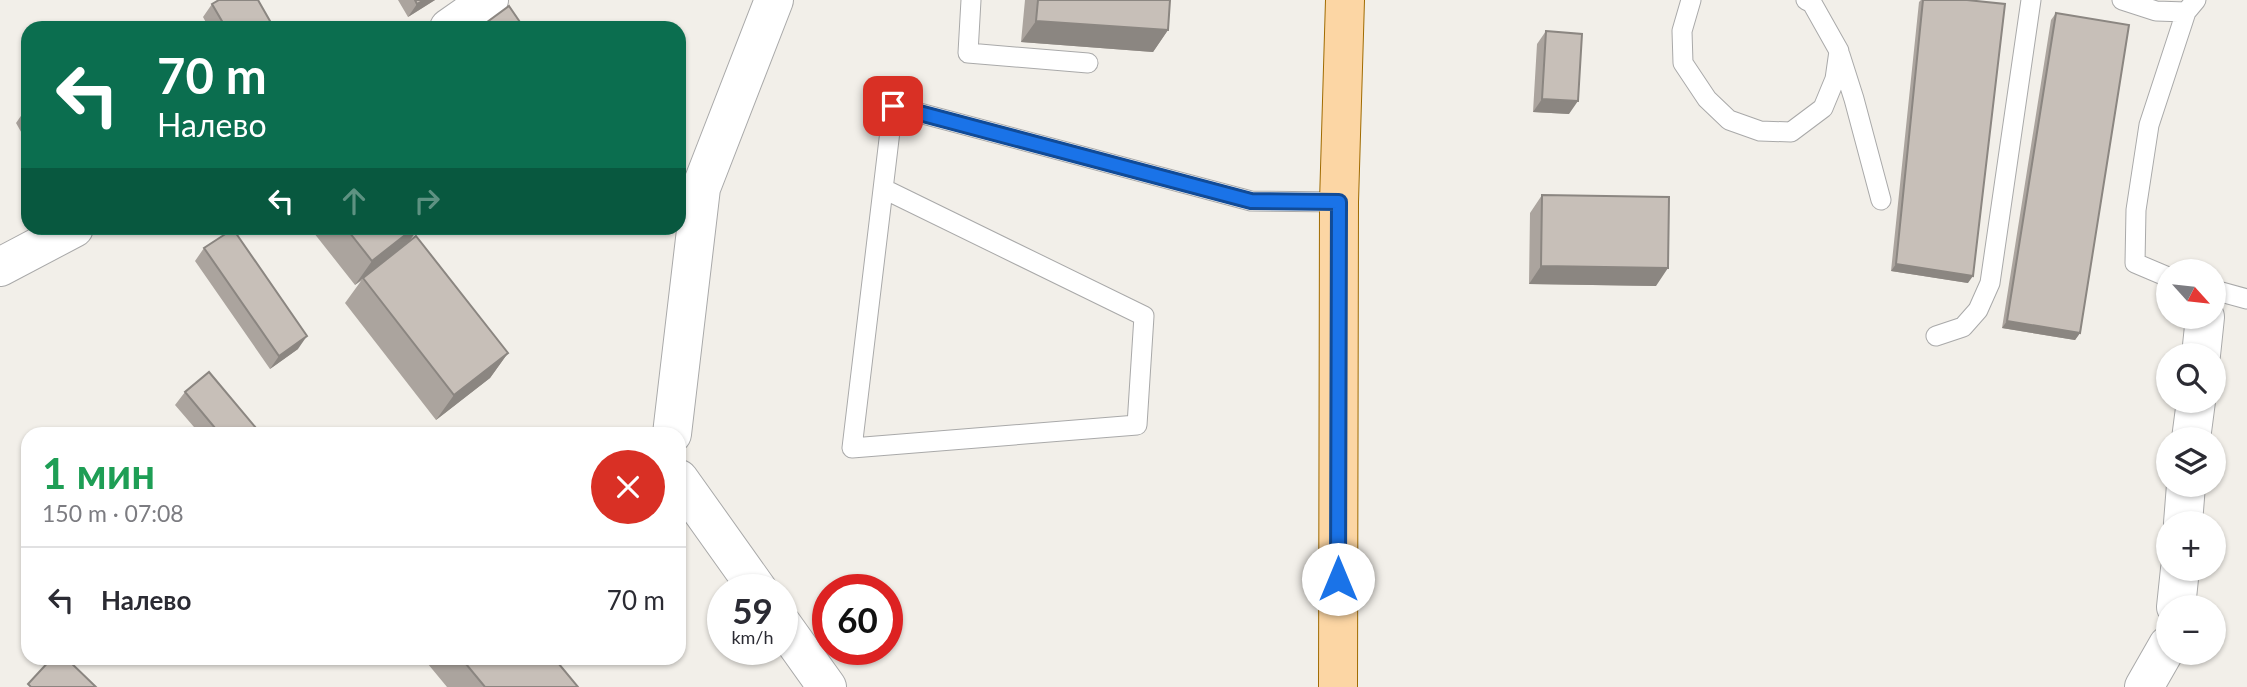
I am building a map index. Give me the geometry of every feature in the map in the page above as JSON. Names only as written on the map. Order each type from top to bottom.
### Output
[{"type":"main road","points":[[1338,687],[1339,202],[1346,0]]},
{"type":"street","points":[[459,21],[489,0]]},
{"type":"street","points":[[673,427],[701,188],[774,0]]},
{"type":"street","points":[[0,267],[61,235]]},
{"type":"street","points":[[686,489],[747,574]]},
{"type":"street","points":[[798,646],[827,687]]},
{"type":"street","points":[[2144,687],[2157,665]]},
{"type":"lane","points":[[971,0],[968,53],[1088,63]]},
{"type":"lane","points":[[1691,0],[1682,31],[1683,63],[1707,99],[1730,120],[1760,131],[1791,132],[1823,107],[1835,79],[1839,51]]},
{"type":"lane","points":[[1806,0],[1812,3],[1839,51],[1881,200]]},
{"type":"lane","points":[[1936,336],[1963,327],[1978,310],[1990,283],[2031,0]]},
{"type":"lane","points":[[2122,0],[2156,11],[2191,6],[2149,125],[2136,210],[2134,263],[2156,272]]},
{"type":"lane","points":[[884,189],[1144,316],[1138,425],[852,448],[893,106],[1251,201],[1339,202]]},
{"type":"lane","points":[[2226,293],[2247,299]]},
{"type":"building","points":[[219,0],[258,0],[270,21],[222,21],[212,4]]},
{"type":"building","points":[[1038,0],[1170,0],[1168,30],[1036,21]]},
{"type":"building","points":[[1923,0],[1967,0],[2005,4],[1973,276],[1896,264]]},
{"type":"building","points":[[509,6],[519,21],[489,21]]},
{"type":"building","points":[[2056,13],[2129,25],[2080,333],[2007,321]]},
{"type":"building","points":[[1546,31],[1582,34],[1578,101],[1542,99]]},
{"type":"building","points":[[1542,195],[1669,197],[1668,268],[1541,266]]},
{"type":"building","points":[[224,235],[237,235],[307,336],[279,356],[204,248]]},
{"type":"building","points":[[352,235],[405,235],[372,261]]},
{"type":"building","points":[[416,236],[508,353],[454,395],[363,278]]},
{"type":"building","points":[[209,372],[255,427],[214,427],[185,392]]},
{"type":"building","points":[[46,665],[73,665],[96,687],[31,687],[28,684]]},
{"type":"building","points":[[467,665],[560,665],[578,687],[485,687]]},
{"type":"route","points":[[893,106],[1251,201],[1339,202],[1338,579]]}]
